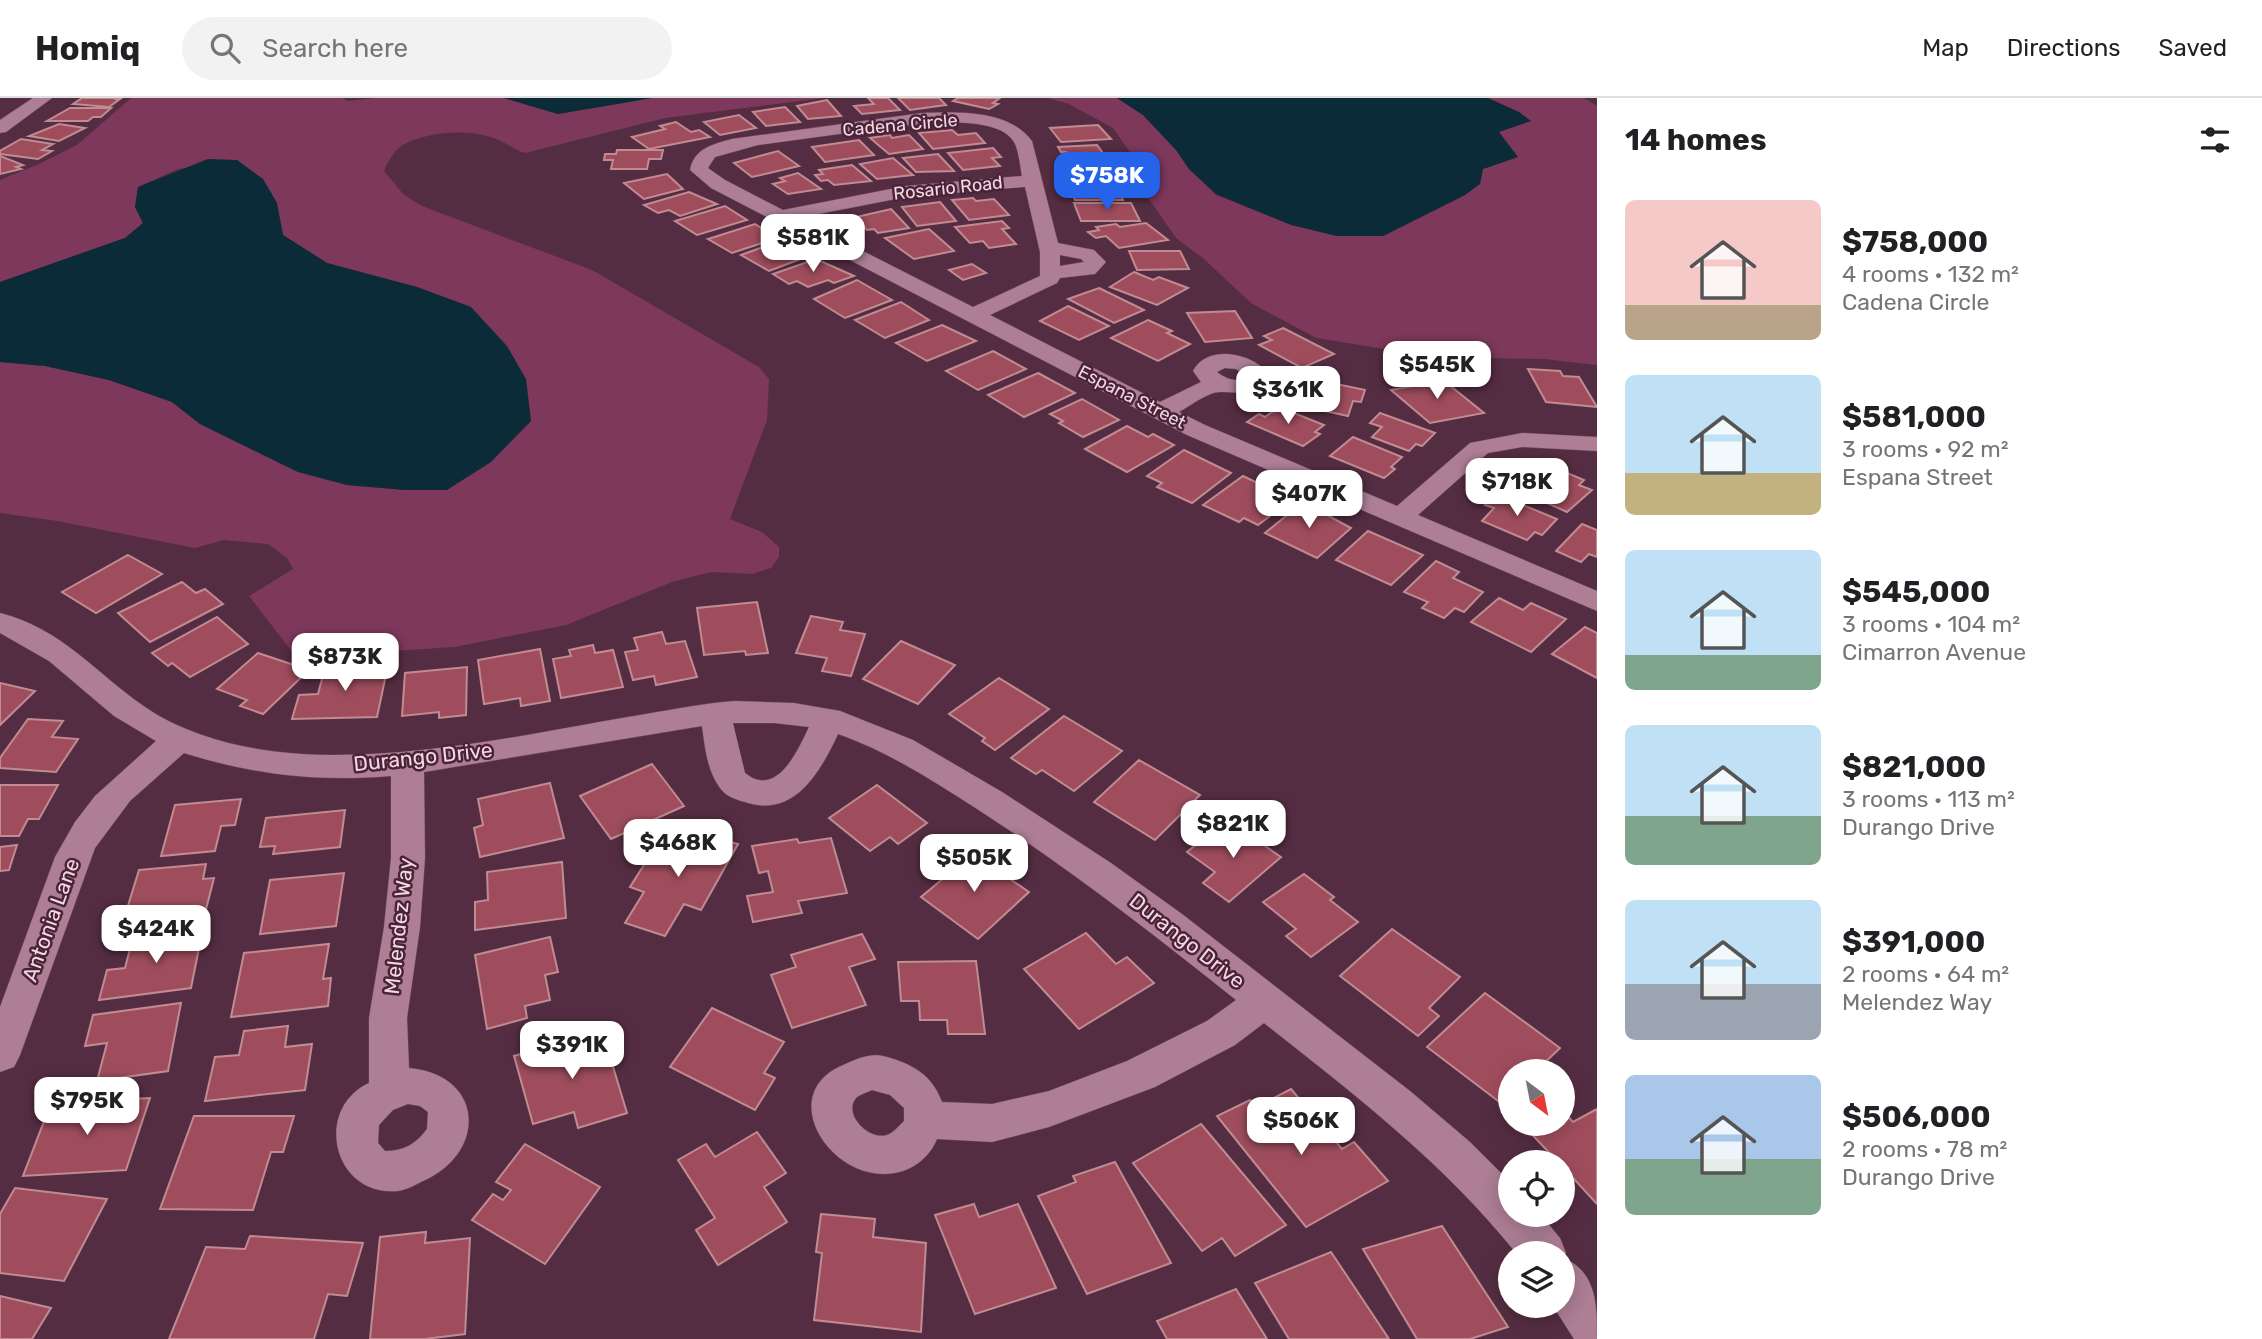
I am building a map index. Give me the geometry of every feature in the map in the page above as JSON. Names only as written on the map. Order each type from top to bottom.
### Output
[{"type":"street","points":[[5,122],[44,98]]},
{"type":"street","name":"Cadena Circle","points":[[707,154],[735,145],[895,123],[964,118],[986,121],[1016,133],[1023,141],[1048,247],[1050,273]]},
{"type":"street","name":"Espana Street","points":[[707,154],[699,164],[699,170],[704,176],[1196,430],[1597,602]]},
{"type":"street","name":"Rosario Road","points":[[782,216],[850,200],[905,192],[960,185],[1032,181]]},
{"type":"street","points":[[973,315],[1041,286],[1050,279],[1050,273],[1088,270],[1096,262],[1087,254],[1048,247]]},
{"type":"street","points":[[1161,411],[1217,383]]},
{"type":"street","points":[[1400,517],[1479,448],[1492,443],[1539,441],[1597,444]]},
{"type":"street","name":"Durango Drive","points":[[0,622],[49,645],[145,723],[239,757],[285,764],[380,766],[715,713],[757,709],[830,719],[903,748],[1028,825],[1134,898],[1392,1101],[1457,1157],[1498,1200]]},
{"type":"street","points":[[715,713],[728,771],[734,782],[746,790],[762,793],[778,791],[792,784],[830,719]]},
{"type":"street","name":"Antonia Lane","points":[[0,1055],[24,998],[68,865],[87,831],[105,806],[136,774],[181,738]]},
{"type":"street","name":"Melendez Way","points":[[389,1090],[388,1018],[402,927],[408,859],[407,762]]},
{"type":"street","points":[[924,1120],[992,1124],[1049,1108],[1142,1074],[1221,1033],[1264,1001]]},
{"type":"street","name":"Durango Drive","points":[[1522,1227],[1534,1241]]},
{"type":"street","points":[[1575,1299],[1597,1334]]},
{"type":"shaded area","points":[[131,98],[342,98],[348,101],[376,98],[504,98],[558,114],[652,98],[823,98],[665,118],[525,153],[494,138],[480,135],[434,135],[400,147],[384,171],[404,195],[422,206],[592,270],[759,367],[769,379],[767,420],[730,519],[762,532],[779,547],[779,557],[771,568],[752,574],[711,572],[672,582],[566,625],[455,647],[293,653],[249,596],[293,569],[287,558],[268,544],[224,540],[195,548],[57,521],[0,513],[0,362],[45,366],[109,380],[172,402],[200,424],[298,472],[347,485],[447,490],[471,307],[417,287],[327,263],[283,235],[278,209],[270,191],[258,176],[237,160],[178,169],[138,187],[135,207],[143,223],[125,238],[0,282],[0,180],[77,145]]},
{"type":"shaded area","points":[[1047,98],[1117,98],[1143,115],[1176,150],[1189,169],[1216,195],[1292,225],[1337,236],[1383,236],[1465,195],[1483,169],[1517,157],[1498,132],[1488,98],[1584,98],[1597,106],[1597,365],[1544,359],[1475,358],[1397,351],[1316,338],[1251,303],[1204,259],[1176,238],[1140,186],[1134,158],[1113,128],[1069,104]]},
{"type":"water","points":[[504,98],[652,98],[558,114]]},
{"type":"water","points":[[1117,98],[1488,98],[1519,112],[1531,121],[1499,132],[1518,157],[1483,169],[1480,184],[1465,195],[1383,236],[1337,236],[1291,225],[1216,194],[1189,169],[1176,150],[1143,115]]},
{"type":"water","points":[[208,159],[237,160],[263,179],[277,203],[283,235],[327,263],[417,287],[471,307],[507,346],[526,379],[531,421],[491,462],[447,490],[347,485],[298,472],[200,424],[172,402],[109,380],[45,366],[0,362],[0,282],[125,238],[143,223],[135,207],[138,187]]},
{"type":"building","points":[[82,98],[120,99],[109,107],[73,104]]},
{"type":"building","points":[[868,98],[888,98],[900,110],[862,114],[854,106],[874,104]]},
{"type":"building","points":[[898,98],[939,98],[946,105],[910,110]]},
{"type":"building","points":[[958,98],[1000,98],[993,103],[998,104],[989,109],[953,101]]},
{"type":"building","points":[[827,100],[841,116],[808,119],[797,106]]},
{"type":"building","points":[[785,107],[800,122],[766,126],[753,112]]},
{"type":"building","points":[[70,108],[111,108],[101,117],[93,117],[88,121],[47,121]]},
{"type":"building","points":[[739,115],[756,128],[720,135],[704,122]]},
{"type":"building","points":[[676,122],[691,132],[699,130],[710,137],[649,149],[632,137],[665,129],[660,126]]},
{"type":"building","points":[[59,124],[85,128],[59,141],[29,136]]},
{"type":"building","points":[[1098,125],[1111,139],[1061,142],[1050,128]]},
{"type":"building","points":[[952,130],[958,135],[976,133],[985,143],[933,149],[919,133]]},
{"type":"building","points":[[890,135],[892,138],[909,135],[923,149],[889,154],[870,138]]},
{"type":"building","points":[[21,139],[53,144],[42,150],[52,151],[38,159],[0,154],[0,151]]},
{"type":"building","points":[[859,140],[874,155],[825,162],[812,147]]},
{"type":"building","points":[[1097,145],[1108,160],[1073,162],[1066,152],[1061,152],[1058,147]]},
{"type":"building","points":[[993,148],[1001,157],[992,158],[1000,166],[963,170],[948,153]]},
{"type":"building","points":[[617,150],[663,150],[661,159],[649,159],[647,169],[611,169],[613,160],[604,160],[605,154],[616,154]]},
{"type":"building","points":[[778,151],[799,166],[752,177],[734,163]]},
{"type":"building","points":[[938,154],[954,171],[916,172],[903,158]]},
{"type":"building","points":[[0,156],[23,165],[16,167],[21,169],[0,174]]},
{"type":"building","points":[[893,158],[913,175],[877,179],[860,164]]},
{"type":"building","points":[[1114,164],[1121,180],[1072,180],[1064,165]]},
{"type":"building","points":[[852,165],[871,181],[834,185],[828,180],[821,181],[815,175],[823,174],[819,170]]},
{"type":"building","points":[[798,173],[821,189],[788,194],[773,184],[785,181],[780,178]]},
{"type":"building","points":[[667,174],[683,189],[644,199],[624,183]]},
{"type":"building","points":[[1124,183],[1129,194],[1120,194],[1123,200],[1075,200],[1071,192],[1079,192],[1077,188],[1070,188],[1069,184]]},
{"type":"building","points":[[689,192],[717,204],[680,216],[669,210],[658,213],[644,205]]},
{"type":"building","points":[[973,198],[976,201],[994,199],[1009,215],[969,220],[952,200]]},
{"type":"building","points":[[940,202],[956,221],[917,226],[902,207]]},
{"type":"building","points":[[1074,203],[1131,203],[1140,221],[1081,221]]},
{"type":"building","points":[[725,206],[747,220],[697,235],[675,221]]},
{"type":"building","points":[[891,209],[909,228],[878,233],[874,229],[867,230],[856,217]]},
{"type":"building","points":[[1002,221],[1009,228],[1002,229],[1016,244],[989,248],[983,241],[970,243],[955,227]]},
{"type":"building","points":[[1146,223],[1168,240],[1119,248],[1106,236],[1096,238],[1088,232],[1099,230],[1096,227]]},
{"type":"building","points":[[755,224],[777,238],[732,253],[708,239]]},
{"type":"building","points":[[929,229],[954,251],[914,259],[885,238]]},
{"type":"building","points":[[782,240],[811,255],[769,271],[741,255]]},
{"type":"building","points":[[1129,251],[1180,251],[1189,269],[1137,270]]},
{"type":"building","points":[[816,259],[854,276],[834,283],[828,280],[808,287],[797,281],[789,284],[773,274]]},
{"type":"building","points":[[972,264],[986,273],[963,280],[949,270]]},
{"type":"building","points":[[1134,272],[1153,280],[1159,277],[1188,288],[1157,305],[1110,287]]},
{"type":"building","points":[[857,280],[892,300],[845,318],[814,299]]},
{"type":"building","points":[[1099,288],[1144,310],[1114,323],[1068,299]]},
{"type":"building","points":[[901,302],[929,320],[885,338],[855,320]]},
{"type":"building","points":[[1068,306],[1109,326],[1079,340],[1040,321]]},
{"type":"building","points":[[1235,311],[1252,338],[1205,342],[1187,313]]},
{"type":"building","points":[[1148,320],[1172,331],[1167,333],[1190,344],[1158,361],[1111,338]]},
{"type":"building","points":[[942,325],[976,341],[927,361],[896,343]]},
{"type":"building","points":[[1283,328],[1334,354],[1302,368],[1259,345],[1272,340],[1264,336]]},
{"type":"building","points":[[993,351],[1026,369],[978,390],[946,371]]},
{"type":"building","points":[[1528,369],[1560,371],[1563,376],[1579,377],[1597,407],[1546,402]]},
{"type":"building","points":[[1038,373],[1075,393],[1024,417],[988,395]]},
{"type":"building","points":[[1438,376],[1484,413],[1430,423],[1391,390],[1424,384],[1419,380]]},
{"type":"building","points":[[1308,378],[1365,390],[1361,402],[1353,401],[1348,416],[1298,405]]},
{"type":"building","points":[[1082,399],[1119,420],[1083,437],[1059,423],[1063,421],[1050,414]]},
{"type":"building","points":[[1279,407],[1324,425],[1315,432],[1320,434],[1303,446],[1247,422],[1259,414],[1265,417]]},
{"type":"building","points":[[1380,413],[1435,433],[1422,446],[1416,444],[1409,451],[1372,437],[1382,427],[1370,423]]},
{"type":"building","points":[[1127,426],[1148,437],[1153,434],[1174,445],[1127,472],[1085,449]]},
{"type":"building","points":[[1353,437],[1402,457],[1391,467],[1395,469],[1384,478],[1330,456]]},
{"type":"building","points":[[1184,450],[1231,473],[1192,503],[1157,487],[1162,483],[1147,476]]},
{"type":"building","points":[[1532,468],[1552,476],[1560,470],[1584,480],[1579,485],[1592,490],[1567,512],[1509,486]]},
{"type":"building","points":[[1243,476],[1290,501],[1258,525],[1244,518],[1239,522],[1203,505]]},
{"type":"building","points":[[1496,494],[1557,519],[1542,535],[1535,532],[1527,540],[1482,521],[1494,508],[1485,505]]},
{"type":"building","points":[[1303,502],[1351,528],[1317,558],[1265,533]]},
{"type":"building","points":[[1582,524],[1597,530],[1597,557],[1589,554],[1581,562],[1556,551]]},
{"type":"building","points":[[1368,531],[1423,555],[1391,585],[1336,560]]},
{"type":"building","points":[[128,555],[162,574],[96,613],[62,592]]},
{"type":"building","points":[[1436,561],[1459,572],[1453,578],[1483,592],[1464,612],[1455,608],[1444,618],[1422,608],[1428,602],[1404,592]]},
{"type":"building","points":[[182,582],[196,593],[205,589],[223,604],[150,642],[118,613]]},
{"type":"building","points":[[1499,598],[1523,610],[1531,603],[1566,619],[1531,652],[1471,622]]},
{"type":"building","points":[[757,602],[768,653],[746,655],[745,651],[704,655],[697,608]]},
{"type":"building","points":[[811,616],[843,622],[840,630],[865,634],[851,676],[822,671],[827,658],[796,653]]},
{"type":"building","points":[[217,617],[248,644],[190,677],[172,663],[168,666],[152,653]]},
{"type":"building","points":[[1585,627],[1597,633],[1597,678],[1552,654]]},
{"type":"building","points":[[662,632],[666,644],[685,641],[697,677],[656,685],[654,676],[633,680],[625,652],[638,650],[634,638]]},
{"type":"building","points":[[901,641],[955,665],[918,704],[863,679]]},
{"type":"building","points":[[593,645],[595,653],[613,650],[623,687],[561,698],[553,659],[571,656],[569,650]]},
{"type":"building","points":[[540,649],[550,701],[521,706],[520,698],[484,704],[478,660]]},
{"type":"building","points":[[258,653],[309,670],[263,714],[240,706],[247,700],[217,689]]},
{"type":"building","points":[[379,662],[377,670],[387,670],[377,717],[292,719],[299,695],[318,694],[326,664]]},
{"type":"building","points":[[467,667],[466,715],[439,718],[439,712],[402,716],[405,673]]},
{"type":"building","points":[[999,678],[1049,709],[995,750],[982,741],[985,738],[949,714]]},
{"type":"building","points":[[0,683],[35,691],[0,725]]},
{"type":"building","points":[[1064,716],[1122,751],[1074,791],[1042,770],[1036,774],[1011,758]]},
{"type":"building","points":[[28,719],[63,721],[52,737],[78,739],[56,772],[0,768],[0,758]]},
{"type":"building","points":[[1139,760],[1200,795],[1155,840],[1094,802]]},
{"type":"building","points":[[652,764],[684,806],[611,839],[580,796]]},
{"type":"building","points":[[550,783],[564,838],[480,857],[474,828],[483,825],[478,799]]},
{"type":"building","points":[[0,785],[58,785],[39,819],[28,819],[19,836],[0,836]]},
{"type":"building","points":[[877,785],[927,823],[898,844],[890,837],[870,851],[829,818]]},
{"type":"building","points":[[241,799],[235,825],[221,826],[215,851],[161,856],[175,805]]},
{"type":"building","points":[[345,810],[340,847],[273,854],[275,846],[260,847],[266,818]]},
{"type":"building","points":[[1227,820],[1281,857],[1229,902],[1203,883],[1215,872],[1187,852]]},
{"type":"building","points":[[666,830],[705,842],[709,836],[738,844],[701,910],[684,904],[665,936],[625,923],[644,892],[630,887]]},
{"type":"building","points":[[831,838],[847,893],[798,901],[802,913],[753,922],[747,896],[773,892],[768,871],[759,873],[752,846],[797,839],[799,843]]},
{"type":"building","points":[[17,845],[9,870],[0,871],[0,847]]},
{"type":"building","points":[[965,848],[1029,892],[978,939],[921,897],[951,872],[943,867]]},
{"type":"building","points":[[562,862],[566,918],[475,930],[475,902],[488,900],[487,872]]},
{"type":"building","points":[[206,864],[203,879],[214,878],[204,917],[122,925],[139,870]]},
{"type":"building","points":[[344,873],[336,926],[260,934],[270,880]]},
{"type":"building","points":[[1304,874],[1334,897],[1330,900],[1358,922],[1311,957],[1286,936],[1296,929],[1263,902]]},
{"type":"building","points":[[203,928],[191,988],[99,1000],[107,970],[125,968],[133,937]]},
{"type":"building","points":[[1392,929],[1460,977],[1429,1008],[1439,1016],[1418,1036],[1340,976]]},
{"type":"building","points":[[1086,933],[1116,964],[1127,957],[1154,983],[1079,1029],[1024,969]]},
{"type":"building","points":[[862,934],[875,959],[849,967],[866,1005],[792,1028],[771,975],[796,967],[791,955]]},
{"type":"building","points":[[550,937],[558,972],[545,975],[550,1000],[525,1006],[527,1018],[487,1029],[475,955]]},
{"type":"building","points":[[329,944],[323,979],[331,978],[328,1006],[231,1017],[244,953]]},
{"type":"building","points":[[976,961],[985,1034],[948,1034],[947,1020],[920,1020],[919,1001],[901,1001],[898,962]]},
{"type":"building","points":[[1485,993],[1560,1048],[1549,1059],[1498,1059],[1498,1101],[1427,1047]]},
{"type":"building","points":[[181,1003],[168,1071],[97,1081],[107,1043],[85,1046],[93,1015]]},
{"type":"building","points":[[712,1008],[784,1042],[764,1073],[775,1078],[755,1110],[670,1067]]},
{"type":"building","points":[[288,1026],[285,1047],[312,1044],[305,1090],[205,1101],[215,1057],[239,1055],[244,1031]]},
{"type":"building","points":[[602,1030],[627,1113],[578,1128],[574,1112],[533,1124],[514,1056]]},
{"type":"building","points":[[1291,1089],[1342,1149],[1354,1142],[1388,1181],[1306,1227],[1217,1116],[1250,1100],[1256,1107]]},
{"type":"building","points":[[150,1098],[126,1170],[23,1176],[51,1103]]},
{"type":"building","points":[[1597,1109],[1597,1204],[1575,1180],[1575,1150],[1547,1150],[1534,1136],[1575,1136],[1575,1121]]},
{"type":"building","points":[[194,1116],[294,1116],[283,1152],[271,1152],[253,1210],[160,1209]]},
{"type":"building","points":[[1201,1124],[1286,1225],[1235,1256],[1222,1238],[1202,1251],[1133,1163]]},
{"type":"building","points":[[757,1132],[786,1173],[764,1187],[787,1222],[718,1265],[696,1230],[715,1218],[678,1160],[706,1144],[715,1157]]},
{"type":"building","points":[[525,1144],[600,1187],[545,1264],[472,1220],[493,1194],[503,1200],[511,1190],[496,1182]]},
{"type":"building","points":[[1115,1162],[1171,1263],[1087,1294],[1038,1196],[1076,1182],[1073,1176]]},
{"type":"building","points":[[15,1188],[107,1199],[64,1281],[0,1273],[0,1214]]},
{"type":"building","points":[[974,1204],[979,1217],[1018,1204],[1056,1288],[975,1314],[935,1215]]},
{"type":"building","points":[[821,1214],[875,1219],[873,1237],[926,1243],[921,1332],[814,1320],[822,1253],[816,1252]]},
{"type":"building","points":[[1442,1226],[1498,1312],[1498,1318],[1502,1318],[1508,1327],[1470,1339],[1417,1339],[1363,1249]]},
{"type":"building","points":[[426,1232],[425,1243],[470,1238],[465,1334],[425,1339],[370,1339],[380,1237]]},
{"type":"building","points":[[250,1236],[363,1243],[347,1296],[328,1294],[314,1339],[169,1339],[206,1247],[245,1249]]},
{"type":"building","points":[[1331,1252],[1389,1339],[1289,1339],[1255,1283]]},
{"type":"building","points":[[1236,1289],[1267,1339],[1167,1339],[1157,1321]]},
{"type":"building","points":[[0,1296],[51,1308],[32,1339],[0,1339]]}]
